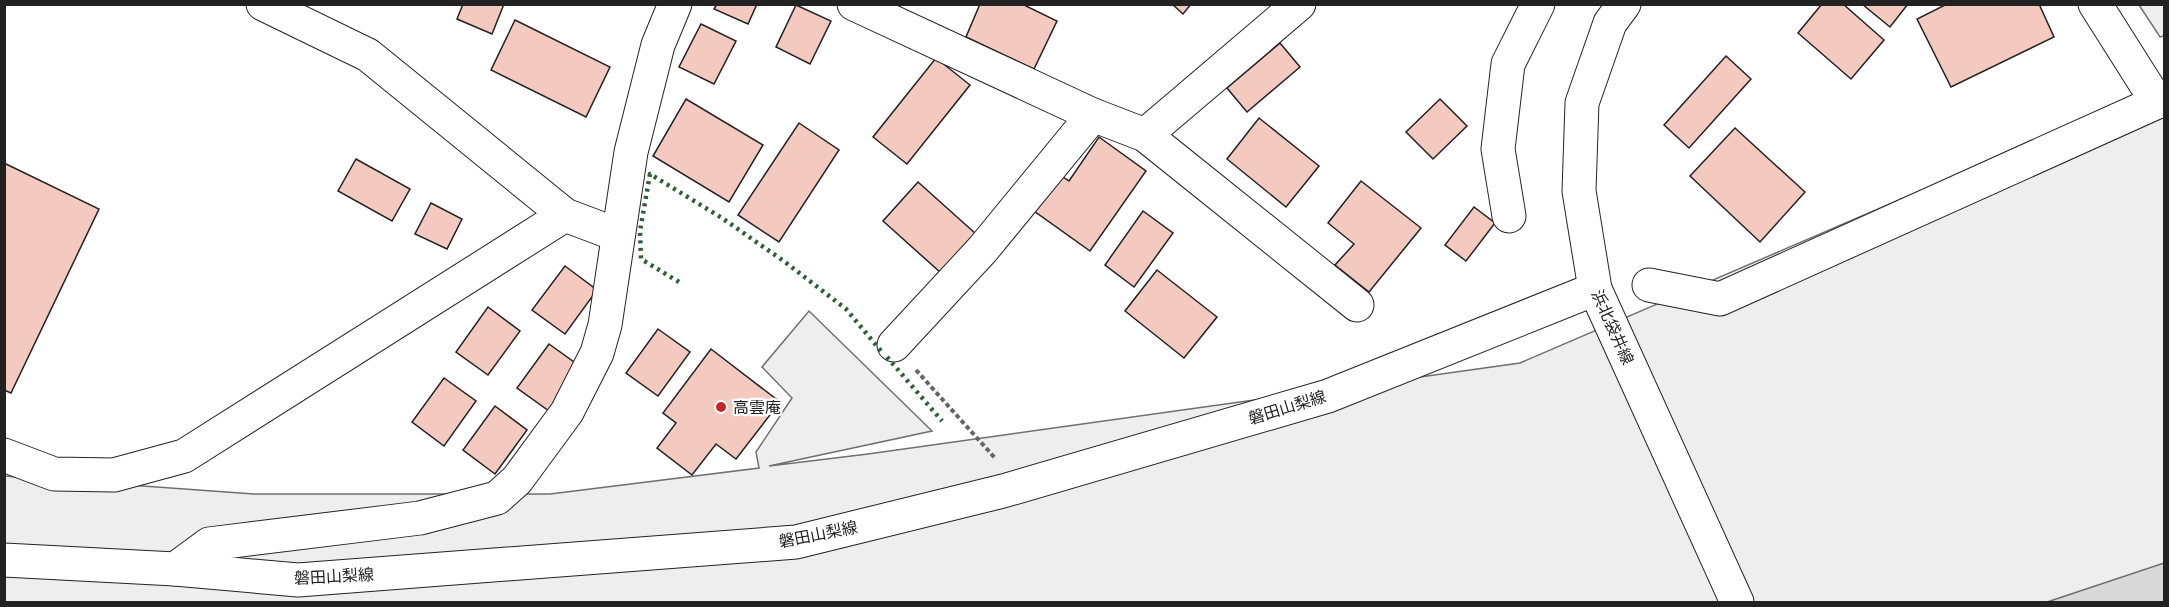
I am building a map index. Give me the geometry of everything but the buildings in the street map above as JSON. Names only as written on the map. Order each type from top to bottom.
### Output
[{"type":"street","points":[[263,4],[368,55],[565,215],[618,235]]},
{"type":"street","points":[[175,569],[209,544],[420,518],[497,498],[517,480],[567,412],[597,353],[605,325],[631,153],[658,45],[675,4]]},
{"type":"street","points":[[854,4],[1092,116],[1145,135],[1358,305]]},
{"type":"street","points":[[1145,135],[1299,4]]},
{"type":"street","points":[[1509,216],[1498,149],[1508,64],[1538,4]]},
{"type":"street","name":"浜北袋井線","points":[[1624,4],[1610,23],[1582,104],[1579,191],[1595,289],[1737,603]]},
{"type":"street","points":[[1649,285],[1720,299],[2161,101],[2095,4]]},
{"type":"street","points":[[894,345],[983,249],[1092,116]]},
{"type":"street","points":[[4,455],[54,474],[114,475],[184,456],[565,215]]},
{"type":"street","name":"磐田山梨線","points":[[4,560],[175,569],[298,580],[796,542],[1003,491],[1328,396],[1595,289]]},
{"type":"path","points":[[894,345],[999,463]]},
{"type":"shaded area","points":[[2139,5],[2164,5],[2164,36],[2160,37]]},
{"type":"shaded area","points":[[2164,86],[2164,602],[5,602],[4,476],[254,494],[550,494],[759,468],[756,452],[792,398],[762,367],[809,311],[932,431],[769,466],[1520,363]]},
{"type":"shaded area","points":[[2164,563],[2164,602],[2047,602]]},
{"type":"hedge","points":[[679,282],[641,259],[640,231],[650,174],[722,218],[785,262],[846,309],[881,351]]},
{"type":"hedge","points":[[887,357],[942,421]]},
{"type":"place","name":"高雲庵","points":[[721,407]]}]
